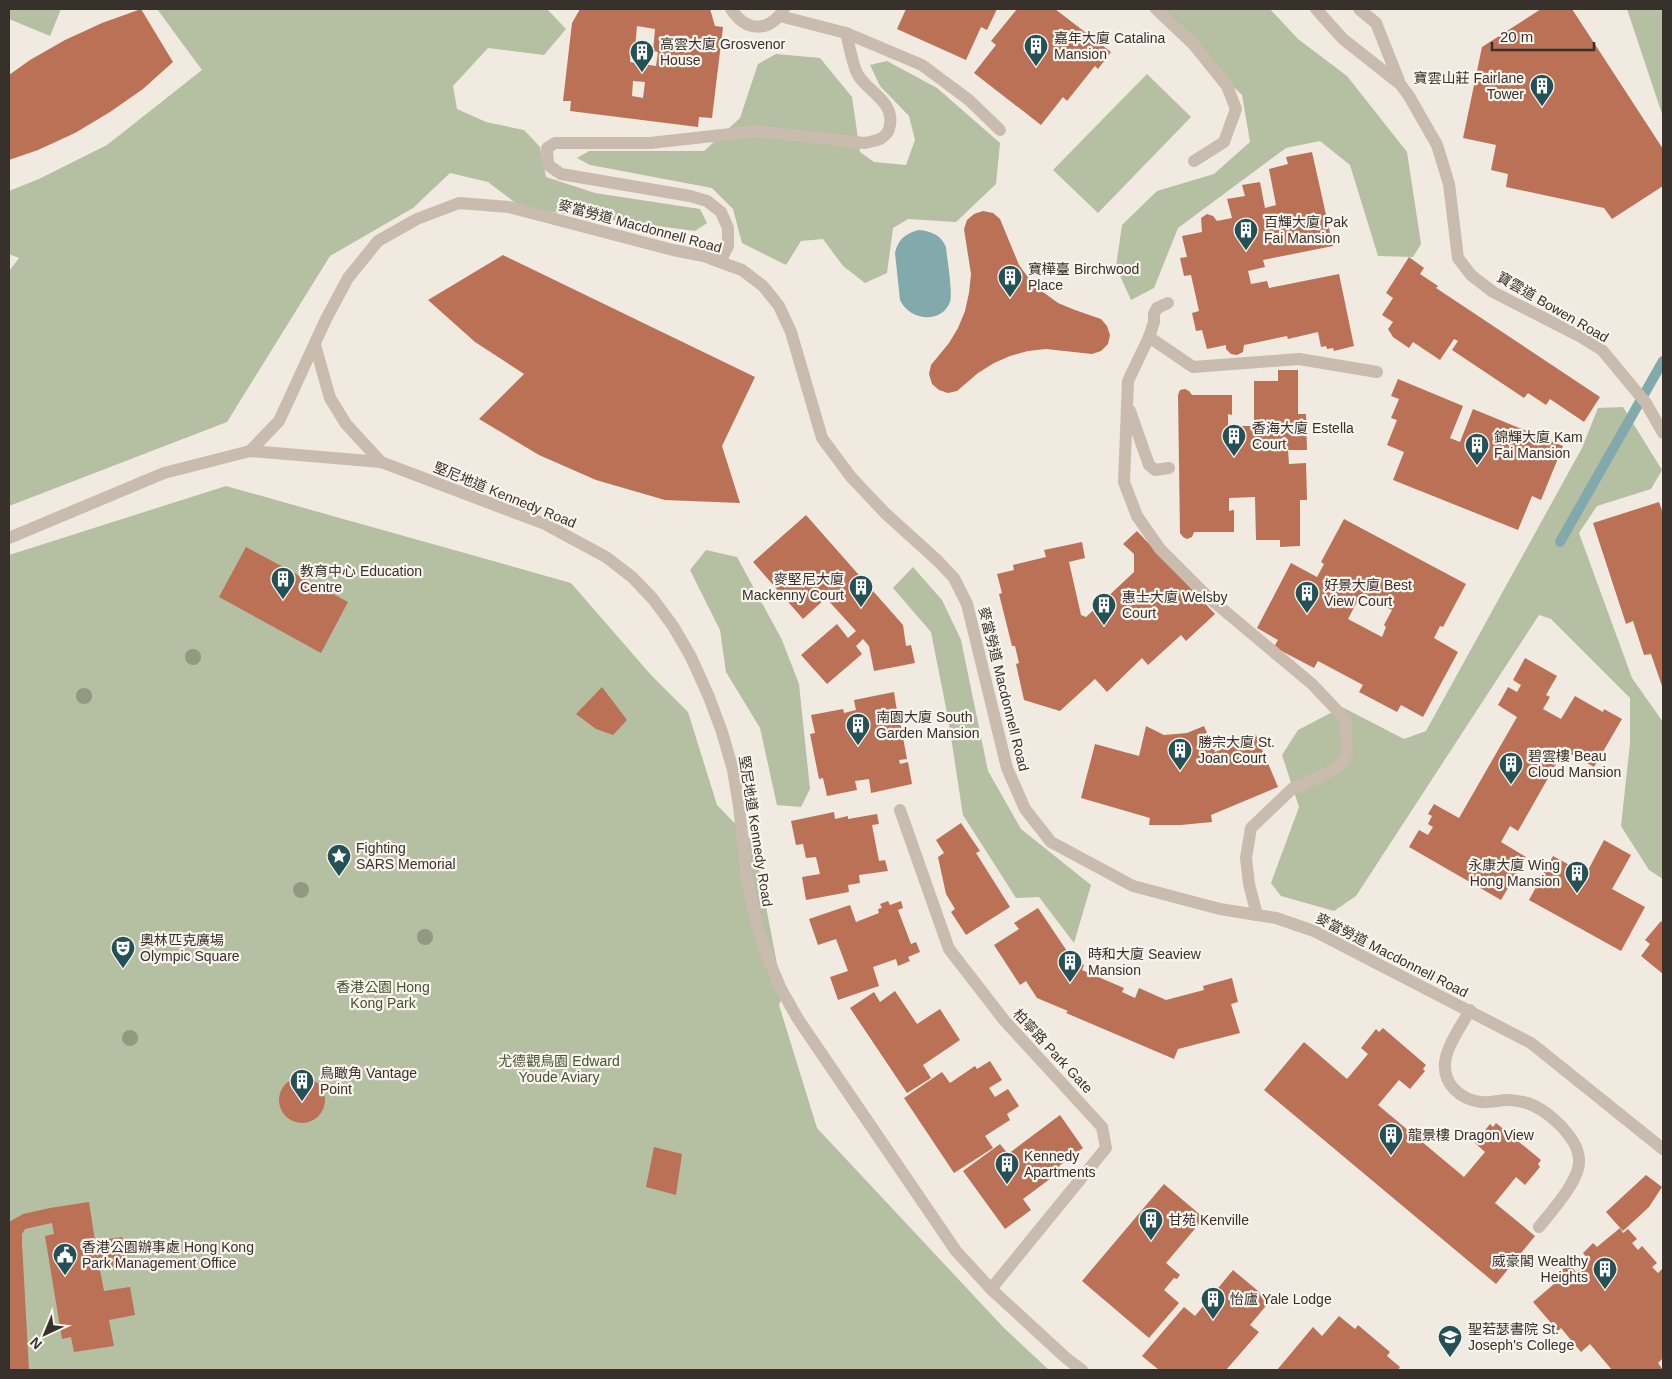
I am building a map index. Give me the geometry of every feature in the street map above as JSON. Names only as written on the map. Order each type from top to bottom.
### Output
[{"type":"street","points":[[731,9],[743,24],[753,27],[773,23],[782,12],[846,33],[922,65],[969,100],[1000,130]]},
{"type":"street","points":[[1156,9],[1194,45],[1227,86],[1236,109],[1224,142],[1194,161]]},
{"type":"street","name":"寶雲道 Bowen Road","points":[[1316,9],[1343,38],[1400,84],[1409,96],[1437,145],[1448,184],[1458,258],[1471,275],[1493,292],[1602,350],[1646,403],[1663,433]]},
{"type":"street","points":[[1359,9],[1376,23],[1400,84]]},
{"type":"street","points":[[720,262],[728,246],[728,228],[721,212],[707,201],[690,196],[561,174],[548,165],[547,148],[555,143],[650,143],[758,132],[864,143],[879,141],[889,131],[892,116],[884,103],[857,74],[846,33]]},
{"type":"street","name":"麥當勞道 Macdonnell Road","points":[[250,451],[279,421],[326,320],[348,278],[378,241],[417,219],[459,203],[509,207],[673,250],[704,256],[742,270],[763,286],[779,306],[791,332],[822,438],[850,477],[884,513],[938,560],[954,578],[967,604],[1006,768],[1025,809],[1051,842],[1133,886],[1220,910],[1276,918],[1314,931],[1531,1043],[1663,1148]]},
{"type":"street","points":[[1168,304],[1158,308],[1154,314],[1154,322],[1149,337],[1128,381],[1124,482],[1137,516],[1160,549],[1208,598],[1312,684],[1346,720],[1347,754],[1339,766],[1318,778],[1293,788],[1251,828],[1246,858],[1249,884],[1257,915]]},
{"type":"street","points":[[1149,337],[1193,366],[1299,359],[1377,372]]},
{"type":"street","points":[[316,345],[330,398],[346,424],[381,462]]},
{"type":"street","points":[[1127,404],[1149,465],[1155,470],[1169,468]]},
{"type":"street","name":"堅尼地道 Kennedy Road","points":[[9,538],[164,473],[250,451],[381,462],[545,524],[606,557],[632,577],[653,599],[673,626],[691,657],[709,696],[733,770],[738,797],[747,880],[757,925],[781,989],[798,1019],[956,1251],[991,1290],[1066,1358],[1082,1370]]},
{"type":"street","name":"柏寧路 Park Gate","points":[[900,810],[948,949],[1004,1020],[1102,1127],[1106,1148],[991,1290]]},
{"type":"street","points":[[1470,1010],[1447,1051],[1444,1062],[1445,1074],[1449,1084],[1469,1100],[1492,1103],[1507,1100],[1525,1102],[1544,1110],[1572,1138],[1576,1148],[1579,1163],[1574,1180],[1540,1227]]},
{"type":"green space","points":[[9,9],[61,9],[50,36],[9,19]]},
{"type":"green space","points":[[157,9],[547,9],[566,29],[544,55],[488,48],[453,86],[457,109],[486,122],[524,130],[540,147],[546,177],[595,193],[700,209],[707,223],[695,231],[522,208],[488,182],[450,173],[413,208],[330,256],[227,422],[9,506],[9,271],[19,258],[9,254],[9,191],[39,179],[107,145],[202,70]]},
{"type":"green space","points":[[1152,9],[1270,9],[1298,39],[1347,76],[1407,152],[1421,244],[1413,257],[1378,256],[1350,165],[1320,141],[1286,148],[1178,228],[1154,288],[1131,300],[1116,267],[1122,225],[1157,191],[1214,174],[1250,142],[1242,95]]},
{"type":"green space","points":[[1627,9],[1663,9],[1663,117]]},
{"type":"green space","points":[[776,54],[820,58],[852,97],[860,152],[874,162],[906,165],[915,140],[909,116],[880,86],[870,65],[887,61],[937,88],[1000,143],[996,184],[956,222],[908,219],[893,228],[887,273],[865,283],[843,266],[823,239],[801,241],[786,265],[742,243],[733,209],[712,188],[590,165],[577,158],[589,151],[704,151],[740,118],[758,64]]},
{"type":"green space","points":[[1147,74],[1191,117],[1098,213],[1053,170]]},
{"type":"green space","points":[[1623,407],[1662,470],[1651,489],[1597,506],[1579,533],[1632,678],[1663,722],[1663,879],[1649,870],[1621,826],[1630,743],[1630,698],[1551,619],[1539,615],[1356,896],[1334,911],[1281,896],[1271,883],[1299,807],[1282,755],[1298,730],[1342,707],[1404,739],[1426,731],[1582,448],[1598,408]]},
{"type":"green space","name":"香港公園 Hong Kong Park","points":[[226,486],[571,583],[651,675],[688,712],[717,805],[754,843],[783,996],[779,1005],[817,1128],[1004,1328],[1049,1370],[9,1370],[9,555]]},
{"type":"green space","points":[[706,550],[737,557],[782,640],[799,684],[810,789],[801,807],[777,805],[760,728],[726,672],[720,630],[690,570]]},
{"type":"green space","points":[[913,567],[942,600],[961,640],[988,771],[1021,829],[1091,885],[1074,943],[1039,897],[1016,898],[963,815],[948,718],[931,632],[893,588]]},
{"type":"water","points":[[919,230],[935,234],[946,247],[951,297],[946,309],[933,317],[925,317],[910,312],[900,300],[895,253],[903,237]]},
{"type":"building","points":[[141,9],[173,62],[143,89],[75,133],[38,150],[9,160],[9,75],[30,60],[65,40],[102,23]]},
{"type":"building","name":"高雲大廈 Grosvenor House","points":[[580,9],[710,9],[715,26],[723,27],[712,118],[699,117],[698,127],[570,111],[571,101],[563,101],[572,23]],"holes":[[[637,26],[655,29],[653,51],[658,52],[656,66],[630,62],[631,48],[635,49]],[[633,81],[645,82],[643,98],[632,96]]]},
{"type":"building","points":[[906,9],[997,9],[987,30],[981,27],[966,60],[897,29]]},
{"type":"building","name":"嘉年大廈 Catalina Mansion","points":[[1017,9],[1055,9],[1111,52],[1098,69],[1095,66],[1067,101],[1063,97],[1041,125],[974,73],[996,45],[991,41]]},
{"type":"building","points":[[1541,9],[1572,9],[1663,149],[1663,186],[1612,219],[1604,208],[1506,187],[1508,174],[1491,170],[1496,145],[1463,138],[1482,47]]},
{"type":"building","name":"百輝大廈 Pak Fai Mansion","points":[[1312,152],[1333,246],[1263,260],[1265,267],[1248,271],[1251,284],[1267,281],[1269,288],[1339,274],[1354,346],[1334,351],[1333,348],[1321,347],[1318,332],[1288,339],[1287,336],[1244,345],[1243,352],[1237,355],[1231,354],[1226,349],[1226,345],[1207,349],[1202,330],[1196,331],[1192,313],[1199,311],[1191,275],[1184,276],[1180,258],[1187,257],[1182,236],[1202,232],[1201,218],[1207,214],[1213,216],[1217,221],[1232,218],[1227,199],[1245,196],[1242,185],[1260,182],[1265,208],[1276,205],[1269,169],[1288,164],[1286,157]]},
{"type":"building","name":"寶樺臺 Birchwood Place","points":[[983,211],[993,213],[1000,219],[1019,265],[1030,280],[1058,303],[1101,319],[1107,326],[1110,335],[1108,344],[1101,351],[1092,354],[1046,349],[1010,356],[978,373],[957,391],[948,393],[939,390],[932,384],[929,374],[931,365],[949,343],[965,311],[971,274],[964,229],[967,220],[974,214]]},
{"type":"building","points":[[503,255],[755,377],[722,446],[740,503],[665,500],[596,480],[539,455],[479,419],[524,374],[475,342],[428,300]]},
{"type":"building","points":[[1409,257],[1424,268],[1420,274],[1438,286],[1436,288],[1600,397],[1584,422],[1550,399],[1546,405],[1528,393],[1524,398],[1452,350],[1458,341],[1454,339],[1440,360],[1413,342],[1409,348],[1393,337],[1388,329],[1393,322],[1382,315],[1393,298],[1386,293]]},
{"type":"building","name":"香海大廈 Estella Court","points":[[1278,370],[1298,370],[1298,414],[1306,414],[1307,450],[1288,450],[1289,464],[1306,463],[1307,500],[1300,500],[1300,546],[1280,547],[1280,540],[1256,540],[1255,497],[1229,498],[1229,511],[1234,510],[1234,532],[1194,532],[1192,537],[1187,539],[1183,537],[1180,533],[1178,395],[1180,390],[1185,389],[1192,395],[1232,395],[1232,415],[1228,414],[1228,426],[1254,426],[1254,381],[1278,381]]},
{"type":"building","name":"錦輝大廈 Kam Fai Mansion","points":[[1398,379],[1463,406],[1450,438],[1460,442],[1473,409],[1563,446],[1541,500],[1532,496],[1518,530],[1393,480],[1404,452],[1387,445],[1397,420],[1391,418],[1399,399],[1391,396]]},
{"type":"building","points":[[1659,502],[1663,513],[1663,689],[1651,654],[1644,655],[1633,621],[1626,624],[1593,523]]},
{"type":"building","name":"麥堅尼大廈 Mackenny Court","points":[[806,515],[903,625],[906,646],[911,645],[915,663],[874,671],[869,646],[863,639],[856,646],[862,654],[827,684],[801,655],[837,624],[848,638],[856,631],[826,598],[803,619],[753,562]]},
{"type":"building","name":"好景大廈 Best View Court","points":[[1344,519],[1466,584],[1443,627],[1440,626],[1434,638],[1458,652],[1423,717],[1401,705],[1397,712],[1359,692],[1363,685],[1318,661],[1314,668],[1274,647],[1278,640],[1257,628],[1291,563],[1317,577],[1324,564],[1321,562]],"holes":[[[1361,594],[1392,610],[1384,625],[1386,627],[1382,637],[1348,619]]]},
{"type":"building","name":"惠士大廈 Welsby Court","points":[[1137,531],[1215,614],[1186,641],[1181,635],[1148,665],[1142,658],[1107,692],[1095,679],[1060,711],[1024,700],[1016,664],[1019,663],[1015,646],[1012,646],[999,594],[1002,593],[997,574],[1014,570],[1013,565],[1046,557],[1044,550],[1082,542],[1085,558],[1069,562],[1081,615],[1086,617],[1134,572],[1134,554],[1123,544]]},
{"type":"building","name":"教育中心 Education Centre","points":[[246,547],[348,602],[321,653],[219,597]]},
{"type":"building","name":"碧雲樓 Beau Cloud Mansion","points":[[1525,658],[1557,676],[1546,695],[1550,697],[1543,709],[1561,719],[1575,696],[1603,712],[1604,709],[1622,719],[1594,767],[1564,750],[1518,831],[1510,826],[1501,842],[1526,857],[1501,900],[1409,847],[1419,830],[1428,835],[1433,827],[1428,824],[1432,816],[1428,814],[1434,804],[1459,818],[1517,717],[1498,705],[1508,687],[1517,692],[1521,685],[1513,680]]},
{"type":"building","points":[[602,687],[627,720],[613,735],[596,729],[576,714]]},
{"type":"building","name":"南園大廈 South Garden Mansion","points":[[894,692],[897,711],[889,713],[891,718],[899,716],[907,759],[899,760],[900,764],[908,762],[912,784],[871,793],[869,779],[855,781],[857,790],[827,796],[823,778],[819,779],[810,734],[815,733],[811,715],[843,709],[844,713],[856,710],[854,700]]},
{"type":"building","name":"勝宗大廈 St. Joan Court","points":[[1146,726],[1164,735],[1187,733],[1204,726],[1215,752],[1256,735],[1278,787],[1211,815],[1212,822],[1181,825],[1149,825],[1150,818],[1081,798],[1095,744],[1139,756]]},
{"type":"building","points":[[834,812],[835,819],[848,816],[848,819],[877,814],[879,824],[872,825],[879,861],[885,860],[888,871],[859,875],[860,883],[848,885],[849,892],[806,900],[802,877],[820,874],[816,857],[806,858],[803,844],[796,845],[791,821]]},
{"type":"building","points":[[961,823],[980,851],[976,853],[1010,907],[966,935],[951,912],[955,909],[946,894],[938,857],[944,853],[936,840]]},
{"type":"building","name":"永康大廈 Wing Hong Mansion","points":[[1604,840],[1631,855],[1612,889],[1645,907],[1621,951],[1529,900],[1553,856],[1586,874]]},
{"type":"building","points":[[888,901],[890,905],[901,901],[903,908],[898,910],[911,944],[916,942],[920,952],[908,957],[910,961],[898,966],[896,959],[873,967],[879,986],[838,1000],[830,977],[848,971],[836,939],[818,945],[809,919],[850,905],[856,922],[879,913],[878,909],[882,908],[880,904]]},
{"type":"building","name":"時和大廈 Seaview Mansion","points":[[1038,908],[1073,960],[1084,965],[1082,970],[1124,988],[1122,992],[1135,998],[1139,988],[1166,1000],[1204,990],[1203,986],[1232,978],[1238,1002],[1231,1004],[1240,1033],[1178,1049],[1174,1059],[1066,1013],[1068,1011],[1037,998],[1026,981],[1020,985],[994,945],[1019,929],[1014,923]]},
{"type":"building","points":[[1661,921],[1663,923],[1663,974],[1641,956],[1650,944],[1645,940]]},
{"type":"building","points":[[895,991],[917,1024],[940,1009],[960,1040],[923,1065],[931,1078],[907,1093],[850,1008],[874,992],[880,1002]]},
{"type":"building","name":"龍景樓 Dragon View","points":[[1383,1028],[1426,1065],[1423,1069],[1425,1071],[1410,1089],[1399,1080],[1378,1105],[1464,1177],[1485,1152],[1475,1143],[1490,1124],[1493,1127],[1496,1123],[1541,1160],[1538,1164],[1540,1167],[1525,1185],[1516,1177],[1495,1203],[1535,1236],[1496,1284],[1264,1090],[1304,1042],[1347,1079],[1368,1054],[1361,1048],[1376,1029],[1379,1032]]},
{"type":"building","points":[[990,1061],[1002,1080],[989,1088],[995,1097],[1008,1089],[1019,1106],[1007,1114],[1010,1120],[985,1136],[993,1148],[954,1173],[904,1098],[942,1072],[950,1083],[975,1066],[977,1069]]},
{"type":"building","name":"鳥瞰角 Vantage Point","points":[[307,1077],[319,1083],[324,1091],[324,1109],[319,1117],[311,1122],[297,1123],[285,1117],[280,1109],[279,1095],[285,1083],[293,1078]]},
{"type":"building","name":"Kennedy Apartments","points":[[1060,1115],[1083,1148],[1059,1166],[1062,1170],[1023,1199],[1031,1210],[1005,1229],[963,1171],[1000,1144],[1008,1154]]},
{"type":"building","points":[[654,1147],[682,1154],[676,1195],[646,1187]]},
{"type":"building","points":[[1646,1175],[1662,1187],[1649,1207],[1623,1231],[1606,1212]]},
{"type":"building","name":"甘苑 Kenville","points":[[1164,1184],[1204,1218],[1166,1263],[1180,1275],[1177,1279],[1174,1278],[1164,1290],[1179,1303],[1149,1338],[1082,1281]]},
{"type":"building","points":[[89,1202],[95,1241],[122,1237],[126,1265],[100,1270],[104,1291],[130,1287],[135,1315],[109,1320],[114,1346],[74,1352],[71,1337],[62,1339],[45,1236],[54,1234],[52,1223],[25,1229],[22,1234],[22,1243],[29,1370],[10,1370],[9,1222],[23,1214]]},
{"type":"building","name":"威豪閣 Wealthy Heights","points":[[1620,1228],[1623,1233],[1628,1229],[1637,1239],[1632,1243],[1638,1250],[1642,1246],[1657,1263],[1652,1267],[1658,1273],[1663,1270],[1663,1358],[1658,1363],[1663,1370],[1612,1370],[1590,1344],[1581,1352],[1561,1328],[1558,1331],[1533,1302],[1561,1278],[1557,1274],[1569,1264],[1576,1272],[1589,1261],[1583,1253],[1593,1243],[1597,1247]]},
{"type":"building","name":"怡廬 Yale Lodge","points":[[1233,1270],[1270,1301],[1250,1325],[1259,1332],[1226,1370],[1159,1370],[1142,1356],[1184,1307],[1195,1316]]},
{"type":"building","points":[[1339,1316],[1355,1329],[1358,1325],[1390,1352],[1387,1356],[1400,1367],[1398,1370],[1277,1370],[1313,1327],[1322,1336]]},
{"type":"waterway","points":[[1560,542],[1663,361]]},
{"type":"place","name":"嘉年大廈 Catalina Mansion","points":[[1036,67]]},
{"type":"place","name":"高雲大廈 Grosvenor House","points":[[642,73]]},
{"type":"place","name":"寶雲山莊 Fairlane Tower","points":[[1542,107]]},
{"type":"place","name":"百輝大廈 Pak Fai Mansion","points":[[1246,251]]},
{"type":"place","name":"寶樺臺 Birchwood Place","points":[[1010,298]]},
{"type":"place","name":"香海大廈 Estella Court","points":[[1234,457]]},
{"type":"place","name":"錦輝大廈 Kam Fai Mansion","points":[[1477,466]]},
{"type":"place","name":"教育中心 Education Centre","points":[[283,600]]},
{"type":"place","name":"麥堅尼大廈 Mackenny Court","points":[[861,608]]},
{"type":"place","name":"好景大廈 Best View Court","points":[[1307,614]]},
{"type":"place","name":"惠士大廈 Welsby Court","points":[[1104,626]]},
{"type":"place","name":"南園大廈 South Garden Mansion","points":[[858,746]]},
{"type":"place","name":"勝宗大廈 St. Joan Court","points":[[1180,771]]},
{"type":"place","name":"碧雲樓 Beau Cloud Mansion","points":[[1511,785]]},
{"type":"place","name":"Fighting SARS Memorial","points":[[339,877]]},
{"type":"place","name":"永康大廈 Wing Hong Mansion","points":[[1577,894]]},
{"type":"place","name":"奧林匹克廣場 Olympic Square","points":[[123,969]]},
{"type":"place","name":"時和大廈 Seaview Mansion","points":[[1070,983]]},
{"type":"place","name":"鳥瞰角 Vantage Point","points":[[302,1102]]},
{"type":"place","name":"龍景樓 Dragon View","points":[[1391,1156]]},
{"type":"place","name":"Kennedy Apartments","points":[[1007,1185]]},
{"type":"place","name":"甘苑 Kenville","points":[[1151,1241]]},
{"type":"place","name":"香港公園辦事處 Hong Kong Park Management Office","points":[[65,1276]]},
{"type":"place","name":"威豪閣 Wealthy Heights","points":[[1605,1290]]},
{"type":"place","name":"怡廬 Yale Lodge","points":[[1213,1320]]},
{"type":"place","name":"聖若瑟書院 St. Joseph's College","points":[[1450,1358]]},
{"type":"park label","name":"尤德觀鳥園 Edward Youde Aviary","points":[[559,1070]]}]
